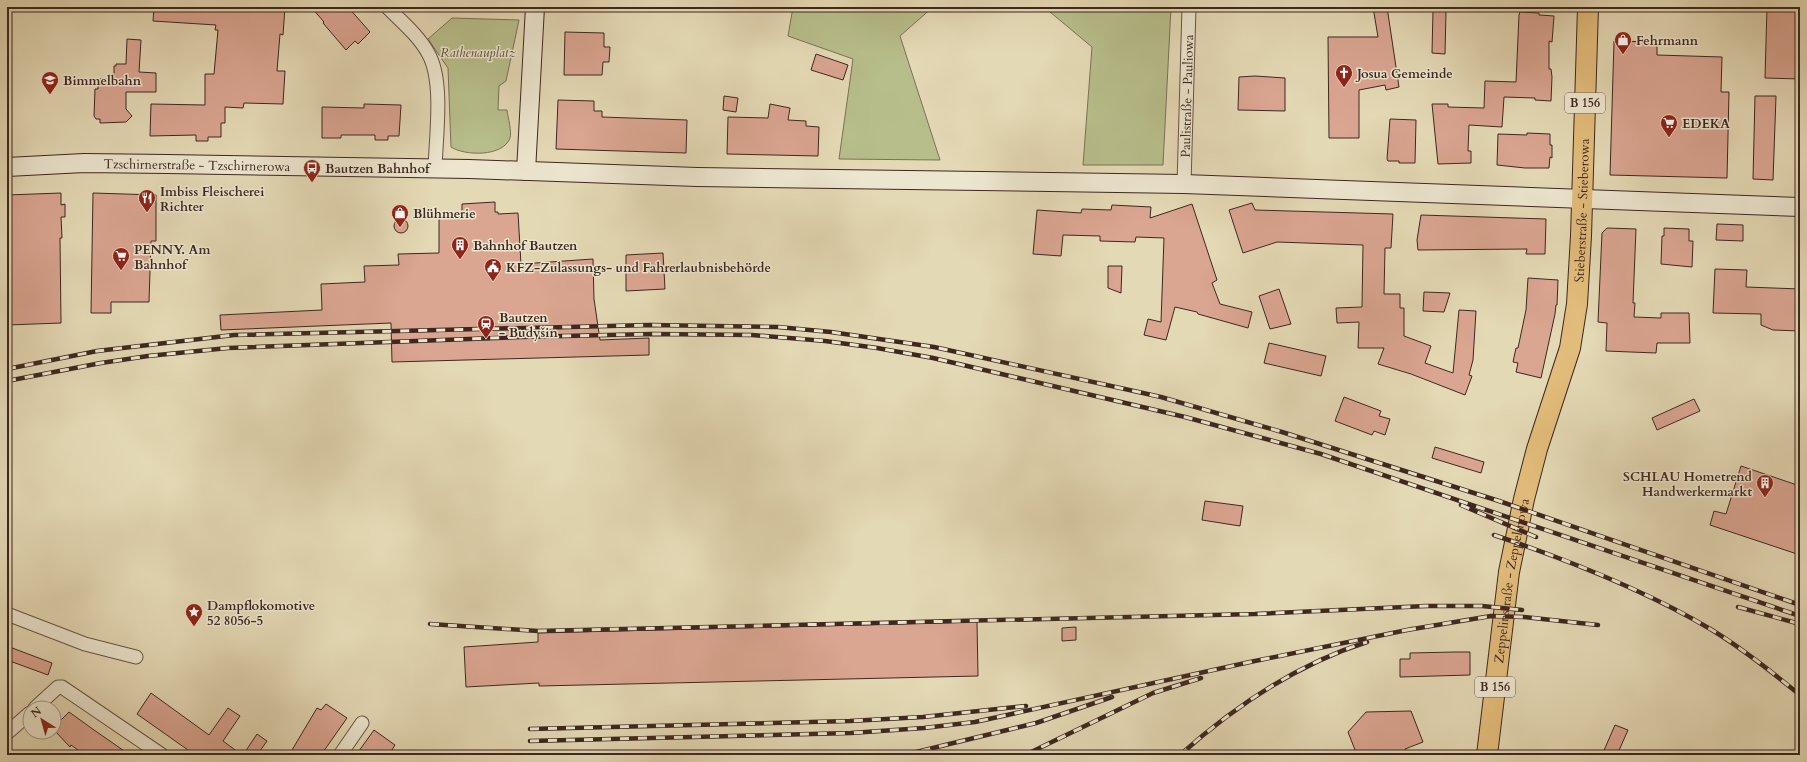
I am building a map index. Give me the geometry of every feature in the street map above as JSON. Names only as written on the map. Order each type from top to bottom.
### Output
[{"type":"main road","name":"Stieberstraße - Stieberowa","points":[[1551,410],[1570,348],[1576,311],[1583,200],[1588,7]]},
{"type":"main road","name":"Zeppelinstraße - Zeppelinowa","points":[[1487,755],[1509,572],[1524,499],[1537,449],[1551,410]]},
{"type":"street","points":[[387,7],[421,43],[433,62],[438,82],[435,168]]},
{"type":"street","points":[[526,171],[535,7]]},
{"type":"street","name":"Paulistraße - Pauliowa","points":[[1184,184],[1188,7]]},
{"type":"street","name":"Tzschirnerstraße - Tzschirnerowa","points":[[7,167],[84,163],[435,168],[704,177],[1184,184],[1800,207]]},
{"type":"street","points":[[7,614],[85,644],[136,657]]},
{"type":"street","points":[[44,700],[58,687],[62,687],[162,755]]},
{"type":"street","points":[[7,733],[22,720]]},
{"type":"street","points":[[340,755],[362,723]]},
{"type":"green space","points":[[793,7],[933,7],[900,36],[940,160],[839,159],[853,59],[788,36]]},
{"type":"green space","points":[[1044,7],[1171,7],[1163,165],[1083,165],[1092,47]]},
{"type":"green space","name":"Rathenauplatz","points":[[452,18],[519,20],[506,81],[499,86],[498,110],[507,110],[510,138],[500,149],[492,152],[465,152],[451,147],[448,68],[428,39]]},
{"type":"building","points":[[154,7],[285,7],[283,35],[280,34],[277,71],[285,71],[283,104],[244,103],[243,108],[225,107],[225,123],[221,123],[221,137],[208,137],[208,141],[196,141],[196,135],[150,136],[151,104],[205,105],[205,74],[214,74],[218,30],[215,30],[216,25],[153,21]]},
{"type":"building","points":[[311,7],[348,7],[370,32],[358,44],[355,41],[346,50]]},
{"type":"building","points":[[1373,7],[1387,7],[1399,87],[1386,90],[1385,85],[1359,90],[1359,138],[1329,138],[1328,37],[1378,37]]},
{"type":"building","points":[[1767,7],[1800,7],[1800,79],[1765,78]]},
{"type":"building","points":[[1433,10],[1446,11],[1445,54],[1432,53]]},
{"type":"building","points":[[1520,12],[1539,13],[1539,15],[1554,16],[1552,42],[1549,41],[1549,69],[1551,69],[1552,77],[1551,101],[1535,100],[1535,98],[1504,97],[1502,127],[1469,125],[1468,151],[1471,151],[1471,163],[1438,164],[1432,104],[1448,104],[1448,107],[1484,108],[1485,81],[1516,82]]},
{"type":"building","points":[[565,32],[604,33],[604,47],[610,47],[609,62],[603,62],[602,75],[564,75]]},
{"type":"building","points":[[127,39],[141,40],[139,72],[156,73],[156,92],[126,92],[126,109],[132,116],[126,122],[100,123],[100,119],[96,119],[94,116],[95,89],[98,89],[98,79],[114,79],[114,66],[116,66],[116,64],[126,64]]},
{"type":"building","name":"EDEKA","points":[[1614,41],[1657,42],[1657,55],[1722,57],[1721,92],[1729,92],[1727,178],[1610,175]]},
{"type":"building","points":[[816,54],[848,65],[843,80],[811,70]]},
{"type":"building","points":[[1255,76],[1285,78],[1285,111],[1238,110],[1239,77]]},
{"type":"building","points":[[724,96],[738,98],[736,112],[723,110]]},
{"type":"building","points":[[1755,96],[1776,96],[1773,180],[1753,179]]},
{"type":"building","points":[[558,100],[594,101],[594,111],[602,111],[602,117],[687,120],[686,153],[556,149]]},
{"type":"building","points":[[364,104],[401,105],[399,136],[388,136],[388,140],[375,140],[375,135],[341,135],[341,138],[322,138],[322,107],[364,108]]},
{"type":"building","points":[[770,104],[790,108],[788,120],[806,121],[806,126],[819,127],[818,156],[727,154],[728,117],[768,118]]},
{"type":"building","points":[[1390,119],[1416,120],[1415,163],[1388,161]]},
{"type":"building","points":[[1527,133],[1550,134],[1552,158],[1550,157],[1549,168],[1525,168],[1497,165],[1498,134],[1527,135]]},
{"type":"building","points":[[61,193],[61,205],[65,204],[65,217],[61,217],[62,238],[60,238],[61,323],[7,325],[7,279],[10,279],[7,239],[7,195]]},
{"type":"building","name":"PENNY. Am Bahnhof","points":[[93,193],[156,195],[156,241],[151,241],[149,302],[111,302],[111,313],[91,313]]},
{"type":"building","points":[[495,202],[495,212],[498,212],[498,214],[518,213],[521,264],[593,259],[594,299],[600,340],[649,338],[649,355],[392,362],[391,323],[221,330],[220,315],[322,310],[321,284],[365,282],[364,266],[399,265],[398,254],[439,253],[439,217],[458,216],[458,213],[462,213],[462,204]]},
{"type":"building","points":[[1252,203],[1255,210],[1393,214],[1391,248],[1385,248],[1384,294],[1400,294],[1400,308],[1404,308],[1404,336],[1431,346],[1425,363],[1453,373],[1459,310],[1476,311],[1473,360],[1469,375],[1472,376],[1465,395],[1411,374],[1378,364],[1384,348],[1358,348],[1359,322],[1337,323],[1336,308],[1362,307],[1363,245],[1277,242],[1243,253],[1229,210]]},
{"type":"building","points":[[1192,204],[1217,280],[1212,283],[1220,304],[1252,312],[1248,328],[1198,314],[1197,312],[1175,307],[1166,340],[1144,335],[1148,319],[1161,322],[1164,238],[1136,237],[1135,242],[1100,241],[1100,236],[1063,235],[1061,256],[1033,254],[1037,210],[1081,213],[1082,209],[1111,210],[1112,205],[1151,207],[1150,218]]},
{"type":"building","points":[[1421,215],[1546,219],[1545,254],[1526,254],[1527,249],[1418,250],[1417,240]]},
{"type":"building","points":[[401,219],[406,221],[408,226],[406,231],[401,233],[396,231],[394,226],[396,221]]},
{"type":"building","points":[[1717,224],[1743,225],[1743,241],[1716,240]]},
{"type":"building","points":[[1607,228],[1636,229],[1633,303],[1635,303],[1634,317],[1661,318],[1661,313],[1689,313],[1690,343],[1657,343],[1656,353],[1606,351],[1607,323],[1598,322],[1602,233]]},
{"type":"building","points":[[1664,228],[1689,229],[1689,241],[1693,241],[1692,267],[1661,264],[1662,236],[1664,236]]},
{"type":"building","points":[[663,253],[665,289],[626,291],[626,255]]},
{"type":"building","points":[[1108,266],[1122,266],[1121,293],[1108,288]]},
{"type":"building","points":[[1715,269],[1747,270],[1746,287],[1800,289],[1800,331],[1773,330],[1761,325],[1761,314],[1713,313]]},
{"type":"building","points":[[1528,278],[1558,280],[1557,305],[1541,378],[1516,372],[1518,363],[1513,362],[1516,348],[1518,348],[1526,310]]},
{"type":"building","points":[[1279,289],[1291,324],[1270,329],[1259,296]]},
{"type":"building","points":[[1424,292],[1450,293],[1444,312],[1423,311]]},
{"type":"building","points":[[1269,343],[1326,356],[1321,376],[1264,363]]},
{"type":"building","points":[[1344,397],[1381,411],[1379,416],[1390,419],[1385,435],[1374,431],[1372,435],[1335,421]]},
{"type":"building","points":[[1694,399],[1700,411],[1657,430],[1652,418]]},
{"type":"building","points":[[1435,447],[1484,462],[1481,473],[1432,458]]},
{"type":"building","name":"SCHLAU Hometrend Handwerkermarkt","points":[[1741,466],[1800,486],[1800,555],[1710,525],[1714,511],[1726,514]]},
{"type":"building","points":[[1205,501],[1243,506],[1240,526],[1202,520]]},
{"type":"building","points":[[977,622],[978,676],[539,686],[539,683],[466,687],[464,647],[538,642],[538,633]]},
{"type":"building","points":[[1076,627],[1076,640],[1062,641],[1062,628]]},
{"type":"building","points":[[7,646],[52,663],[48,675],[7,660]]},
{"type":"building","points":[[1470,652],[1470,675],[1400,677],[1400,659],[1410,659],[1410,653]]},
{"type":"building","points":[[151,693],[209,735],[228,708],[240,716],[223,741],[242,755],[195,755],[137,714]]},
{"type":"building","points":[[326,704],[347,718],[321,755],[289,755],[317,708],[321,710]]},
{"type":"building","points":[[1411,711],[1423,742],[1405,749],[1408,755],[1357,755],[1348,732],[1366,712]]},
{"type":"building","points":[[69,712],[130,755],[85,755],[71,745],[70,747],[62,738],[62,719]]},
{"type":"building","points":[[1615,725],[1628,730],[1617,755],[1602,755]]},
{"type":"building","points":[[374,730],[395,745],[389,755],[356,755]]},
{"type":"building","points":[[257,734],[267,741],[257,755],[243,755]]},
{"type":"railway","points":[[7,369],[97,351],[234,335],[650,325],[778,327],[831,332],[934,347],[1161,397],[1282,432],[1499,501],[1800,605]]},
{"type":"railway","points":[[7,381],[101,363],[148,356],[228,348],[520,337],[653,334],[752,335],[825,341],[933,358],[1185,417],[1321,454],[1800,616]]},
{"type":"railway","points":[[1461,505],[1536,537]]},
{"type":"railway","points":[[1494,535],[1578,565],[1633,589],[1686,615],[1735,645],[1800,695]]},
{"type":"railway","points":[[430,624],[538,631],[1255,614],[1426,606],[1482,606],[1522,610]]},
{"type":"railway","points":[[1738,607],[1800,624]]},
{"type":"railway","points":[[1407,630],[1491,616],[1524,617],[1598,625]]},
{"type":"railway","points":[[530,741],[851,733],[924,728],[975,722],[1250,662],[1412,629]]},
{"type":"railway","points":[[1180,755],[1244,704],[1291,675],[1341,651],[1367,642]]},
{"type":"railway","points":[[1025,755],[1153,693],[1201,678]]},
{"type":"railway","points":[[904,755],[1036,723],[1112,697]]},
{"type":"railway","points":[[530,729],[850,721],[923,717],[1026,706]]},
{"type":"place","name":"Fehrmann","points":[[1623,55]]},
{"type":"place","name":"Josua Gemeinde","points":[[1344,88]]},
{"type":"place","name":"Bimmelbahn","points":[[50,95]]},
{"type":"place","name":"EDEKA","points":[[1669,138]]},
{"type":"place","name":"Bautzen Bahnhof","points":[[312,183]]},
{"type":"place","name":"Imbiss Fleischerei Richter","points":[[147,213]]},
{"type":"place","name":"Blühmerie","points":[[400,228]]},
{"type":"place","name":"Bahnhof Bautzen","points":[[460,260]]},
{"type":"place","name":"PENNY. Am Bahnhof","points":[[121,271]]},
{"type":"place","name":"KFZ-Zulassungs- und Fahrerlaubnisbehörde","points":[[493,282]]},
{"type":"place","name":"Bautzen - Budyšin","points":[[486,339]]},
{"type":"place","name":"SCHLAU Hometrend Handwerkermarkt","points":[[1765,498]]},
{"type":"place","name":"Dampflokomotive 52 8056-5","points":[[194,627]]}]
